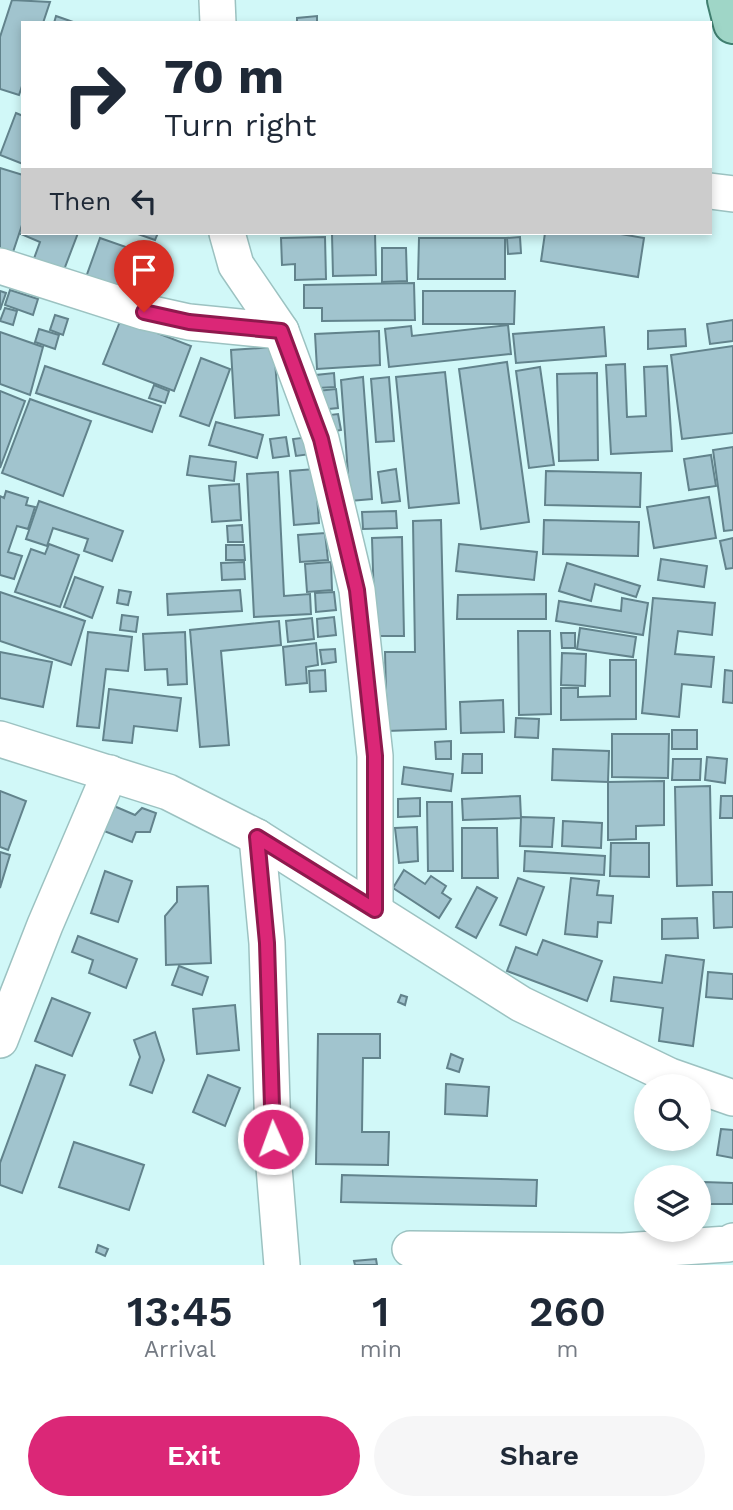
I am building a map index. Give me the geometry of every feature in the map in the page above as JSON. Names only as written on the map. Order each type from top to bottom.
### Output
[{"type":"main road","points":[[727,0],[733,24]]},
{"type":"street","points":[[217,0],[218,21]]},
{"type":"street","points":[[712,191],[733,194]]},
{"type":"street","points":[[228,235],[236,265],[281,331],[321,439],[357,590],[375,756],[375,910]]},
{"type":"street","points":[[0,266],[144,312],[189,322],[281,331]]},
{"type":"street","points":[[0,739],[168,792],[257,837],[521,1004],[670,1076],[733,1098]]},
{"type":"street","points":[[0,1040],[45,925],[110,773]]},
{"type":"street","points":[[257,837],[267,943],[274,1167],[282,1265]]},
{"type":"street","points":[[410,1248],[623,1251],[728,1244],[733,1241]]},
{"type":"building","points":[[12,0],[50,2],[44,21],[21,21],[19,95],[0,89],[0,37]]},
{"type":"building","points":[[56,16],[70,21],[55,21]]},
{"type":"building","points":[[317,16],[317,21],[297,21],[297,18]]},
{"type":"building","points":[[16,113],[21,115],[21,163],[0,155]]},
{"type":"building","points":[[0,168],[21,174],[21,228],[12,255],[0,251]]},
{"type":"building","points":[[23,235],[77,235],[62,275],[32,264],[40,242]]},
{"type":"building","points":[[141,235],[157,235],[155,240]]},
{"type":"building","points":[[332,235],[375,235],[376,275],[333,276]]},
{"type":"building","points":[[545,235],[627,235],[644,238],[638,277],[541,261]]},
{"type":"building","points":[[325,237],[326,279],[295,280],[295,264],[282,265],[281,238]]},
{"type":"building","points":[[520,237],[521,253],[508,254],[507,238]]},
{"type":"building","points":[[100,238],[149,255],[135,297],[85,280]]},
{"type":"building","points":[[419,238],[505,238],[505,279],[418,279]]},
{"type":"building","points":[[382,248],[406,248],[407,281],[382,282]]},
{"type":"building","points":[[414,283],[415,320],[322,321],[322,308],[304,308],[304,285]]},
{"type":"building","points":[[10,290],[38,299],[33,315],[5,305]]},
{"type":"building","points":[[0,291],[6,293],[0,310]]},
{"type":"building","points":[[423,291],[515,291],[514,324],[423,324]]},
{"type":"building","points":[[5,308],[17,311],[13,325],[0,321]]},
{"type":"building","points":[[55,315],[68,319],[63,335],[50,330]]},
{"type":"building","points":[[121,319],[191,346],[174,391],[103,364]]},
{"type":"building","points":[[733,320],[733,341],[710,344],[707,324]]},
{"type":"building","points":[[508,325],[511,354],[389,367],[385,329],[411,326],[412,336]]},
{"type":"building","points":[[604,327],[606,356],[516,363],[513,334]]},
{"type":"building","points":[[39,329],[59,335],[55,349],[35,342]]},
{"type":"building","points":[[685,329],[686,346],[648,349],[648,331]]},
{"type":"building","points":[[379,331],[380,365],[317,369],[315,334]]},
{"type":"building","points":[[0,332],[43,347],[30,395],[0,384]]},
{"type":"building","points":[[733,346],[733,433],[682,439],[671,355]]},
{"type":"building","points":[[274,347],[279,415],[235,418],[231,350]]},
{"type":"building","points":[[201,358],[230,369],[209,426],[180,416]]},
{"type":"building","points":[[507,362],[529,522],[481,529],[459,369]]},
{"type":"building","points":[[625,364],[627,417],[646,416],[644,367],[667,366],[672,451],[611,454],[606,365]]},
{"type":"building","points":[[45,366],[161,406],[152,432],[36,393]]},
{"type":"building","points":[[540,367],[554,465],[529,468],[516,371]]},
{"type":"building","points":[[445,372],[459,503],[409,508],[396,377]]},
{"type":"building","points":[[334,373],[335,387],[318,388],[316,375]]},
{"type":"building","points":[[597,373],[598,460],[559,461],[557,374]]},
{"type":"building","points":[[363,377],[372,499],[350,501],[341,380]]},
{"type":"building","points":[[389,377],[394,441],[376,442],[371,379]]},
{"type":"building","points":[[154,385],[169,391],[165,403],[149,398]]},
{"type":"building","points":[[336,389],[338,408],[319,410],[317,391]]},
{"type":"building","points":[[0,391],[25,401],[0,468]]},
{"type":"building","points":[[30,399],[91,421],[63,496],[2,473]]},
{"type":"building","points":[[338,414],[341,430],[324,433],[321,416]]},
{"type":"building","points":[[216,422],[263,435],[257,458],[209,445]]},
{"type":"building","points":[[286,437],[289,456],[273,458],[270,439]]},
{"type":"building","points":[[309,437],[311,454],[296,456],[293,439]]},
{"type":"building","points":[[733,447],[733,530],[724,531],[713,450]]},
{"type":"building","points":[[711,455],[716,486],[689,490],[684,459]]},
{"type":"building","points":[[190,456],[236,462],[234,481],[187,475]]},
{"type":"building","points":[[315,469],[319,523],[294,525],[290,471]]},
{"type":"building","points":[[396,469],[400,501],[382,503],[378,472]]},
{"type":"building","points":[[546,471],[641,473],[640,507],[545,505]]},
{"type":"building","points":[[278,472],[284,596],[310,594],[311,614],[254,617],[247,474]]},
{"type":"building","points":[[239,484],[241,520],[212,522],[209,486]]},
{"type":"building","points":[[6,491],[28,498],[26,505],[35,507],[28,529],[17,526],[8,552],[22,556],[14,579],[0,575],[0,496],[4,498]]},
{"type":"building","points":[[709,497],[716,538],[654,548],[647,507]]},
{"type":"building","points":[[39,501],[123,531],[112,561],[84,551],[88,539],[53,528],[47,546],[26,539]]},
{"type":"building","points":[[396,511],[397,528],[363,529],[362,512]]},
{"type":"building","points":[[441,520],[446,729],[387,731],[385,652],[415,652],[413,521]]},
{"type":"building","points":[[544,520],[639,522],[638,556],[543,554]]},
{"type":"building","points":[[242,525],[243,542],[228,542],[227,526]]},
{"type":"building","points":[[325,533],[328,560],[300,562],[298,535]]},
{"type":"building","points":[[402,537],[404,636],[375,636],[372,538]]},
{"type":"building","points":[[733,538],[733,568],[726,569],[720,541]]},
{"type":"building","points":[[49,544],[79,555],[60,607],[15,592],[31,549],[45,554]]},
{"type":"building","points":[[459,544],[537,552],[534,580],[456,571]]},
{"type":"building","points":[[226,545],[244,545],[245,560],[226,560]]},
{"type":"building","points":[[661,559],[707,566],[704,587],[658,580]]},
{"type":"building","points":[[244,562],[245,579],[222,580],[221,563]]},
{"type":"building","points":[[331,562],[332,590],[307,592],[305,564]]},
{"type":"building","points":[[567,563],[640,586],[636,597],[595,584],[591,601],[559,591]]},
{"type":"building","points":[[75,577],[103,587],[92,618],[64,607]]},
{"type":"building","points":[[119,590],[131,592],[128,605],[117,603]]},
{"type":"building","points":[[240,590],[242,611],[168,615],[167,594]]},
{"type":"building","points":[[0,592],[85,621],[71,665],[0,641]]},
{"type":"building","points":[[334,592],[336,610],[316,612],[315,593]]},
{"type":"building","points":[[546,594],[546,619],[457,619],[458,595]]},
{"type":"building","points":[[622,598],[648,603],[643,635],[556,621],[559,601],[621,611]]},
{"type":"building","points":[[653,598],[715,603],[712,635],[678,631],[675,654],[714,657],[711,687],[682,684],[679,717],[642,713]]},
{"type":"building","points":[[122,615],[138,617],[136,632],[120,630]]},
{"type":"building","points":[[334,617],[336,635],[318,637],[317,619]]},
{"type":"building","points":[[312,618],[314,639],[288,642],[286,621]]},
{"type":"building","points":[[279,621],[281,645],[221,651],[229,745],[200,747],[190,630]]},
{"type":"building","points":[[580,628],[636,637],[633,657],[577,649]]},
{"type":"building","points":[[518,631],[550,631],[551,714],[519,715]]},
{"type":"building","points":[[88,632],[132,637],[128,671],[106,669],[99,728],[77,726]]},
{"type":"building","points":[[185,632],[187,684],[168,685],[167,669],[145,670],[143,634]]},
{"type":"building","points":[[561,633],[575,633],[575,648],[562,648]]},
{"type":"building","points":[[316,643],[318,665],[306,667],[307,683],[286,685],[283,647]]},
{"type":"building","points":[[335,649],[336,662],[322,664],[320,650]]},
{"type":"building","points":[[0,652],[52,662],[43,707],[0,698]]},
{"type":"building","points":[[562,653],[586,654],[585,686],[561,685]]},
{"type":"building","points":[[610,660],[636,660],[636,719],[561,720],[561,688],[578,688],[578,697],[610,696]]},
{"type":"building","points":[[325,670],[326,691],[310,692],[309,671]]},
{"type":"building","points":[[725,670],[733,671],[733,703],[723,702]]},
{"type":"building","points":[[109,689],[181,698],[177,731],[134,726],[132,743],[103,740]]},
{"type":"building","points":[[503,700],[504,732],[461,733],[460,702]]},
{"type":"building","points":[[516,718],[539,719],[538,738],[515,737]]},
{"type":"building","points":[[672,730],[697,730],[697,749],[672,749]]},
{"type":"building","points":[[612,734],[669,734],[668,778],[612,777]]},
{"type":"building","points":[[451,741],[451,759],[436,759],[435,742]]},
{"type":"building","points":[[553,749],[609,751],[608,782],[552,780]]},
{"type":"building","points":[[463,754],[482,754],[482,773],[462,773]]},
{"type":"building","points":[[707,757],[727,759],[725,783],[705,780]]},
{"type":"building","points":[[673,759],[701,759],[700,780],[672,780]]},
{"type":"building","points":[[404,767],[453,774],[451,791],[402,784]]},
{"type":"building","points":[[664,781],[664,825],[636,826],[636,839],[608,840],[608,782]]},
{"type":"building","points":[[710,786],[712,885],[677,886],[675,787]]},
{"type":"building","points":[[0,791],[26,801],[8,850],[0,847]]},
{"type":"building","points":[[520,796],[521,818],[463,820],[462,799]]},
{"type":"building","points":[[721,796],[733,796],[733,818],[720,818]]},
{"type":"building","points":[[420,798],[420,816],[398,817],[398,799]]},
{"type":"building","points":[[427,802],[452,802],[453,871],[428,871]]},
{"type":"building","points":[[114,806],[135,815],[142,808],[156,813],[150,832],[136,832],[132,842],[104,831]]},
{"type":"building","points":[[521,817],[554,818],[552,847],[520,846]]},
{"type":"building","points":[[563,821],[602,823],[601,848],[562,846]]},
{"type":"building","points":[[417,827],[418,861],[399,863],[395,828]]},
{"type":"building","points":[[462,828],[497,828],[498,878],[462,878]]},
{"type":"building","points":[[611,843],[649,843],[649,877],[610,876]]},
{"type":"building","points":[[525,851],[605,856],[604,875],[524,871]]},
{"type":"building","points":[[0,852],[10,855],[0,888]]},
{"type":"building","points":[[404,870],[425,884],[431,876],[446,886],[442,893],[451,899],[439,918],[393,888]]},
{"type":"building","points":[[105,871],[132,881],[118,922],[91,913]]},
{"type":"building","points":[[518,878],[544,887],[526,935],[500,925]]},
{"type":"building","points":[[571,878],[599,881],[597,895],[613,896],[611,923],[598,922],[597,937],[565,934]]},
{"type":"building","points":[[208,886],[211,963],[166,965],[165,916],[177,902],[177,887]]},
{"type":"building","points":[[477,887],[497,898],[476,938],[456,927]]},
{"type":"building","points":[[713,892],[733,892],[733,927],[714,928]]},
{"type":"building","points":[[697,918],[698,938],[662,939],[662,919]]},
{"type":"building","points":[[78,936],[137,959],[126,988],[89,973],[93,960],[72,952]]},
{"type":"building","points":[[543,940],[602,961],[587,1001],[507,971],[516,947],[537,955]]},
{"type":"building","points":[[666,955],[704,960],[693,1046],[659,1041],[663,1008],[611,1001],[614,977],[662,983]]},
{"type":"building","points":[[179,966],[208,977],[202,995],[172,985]]},
{"type":"building","points":[[708,972],[733,974],[733,999],[706,997]]},
{"type":"building","points":[[401,995],[407,997],[405,1005],[398,1002]]},
{"type":"building","points":[[52,998],[90,1013],[72,1056],[35,1041]]},
{"type":"building","points":[[235,1005],[239,1050],[197,1054],[193,1009]]},
{"type":"building","points":[[155,1032],[164,1060],[152,1093],[130,1085],[140,1057],[134,1040]]},
{"type":"building","points":[[318,1034],[380,1034],[380,1058],[363,1058],[362,1132],[389,1132],[388,1165],[316,1164]]},
{"type":"building","points":[[451,1054],[463,1059],[459,1072],[447,1068]]},
{"type":"building","points":[[36,1065],[65,1075],[22,1193],[0,1185],[0,1163]]},
{"type":"building","points":[[208,1075],[240,1088],[225,1126],[193,1112]]},
{"type":"building","points":[[446,1084],[489,1087],[487,1116],[445,1114]]},
{"type":"building","points":[[721,1129],[733,1130],[733,1158],[717,1155]]},
{"type":"building","points":[[74,1142],[144,1165],[129,1210],[59,1187]]},
{"type":"building","points":[[342,1175],[537,1180],[536,1206],[341,1202]]},
{"type":"building","points":[[711,1182],[733,1183],[733,1204],[711,1204]]},
{"type":"building","points":[[98,1245],[108,1249],[105,1256],[96,1252]]},
{"type":"building","points":[[376,1259],[377,1265],[355,1265],[354,1261]]},
{"type":"route","points":[[144,312],[189,322],[281,331],[321,439],[357,590],[375,756],[375,910],[257,837],[267,943],[273,1139]]}]
